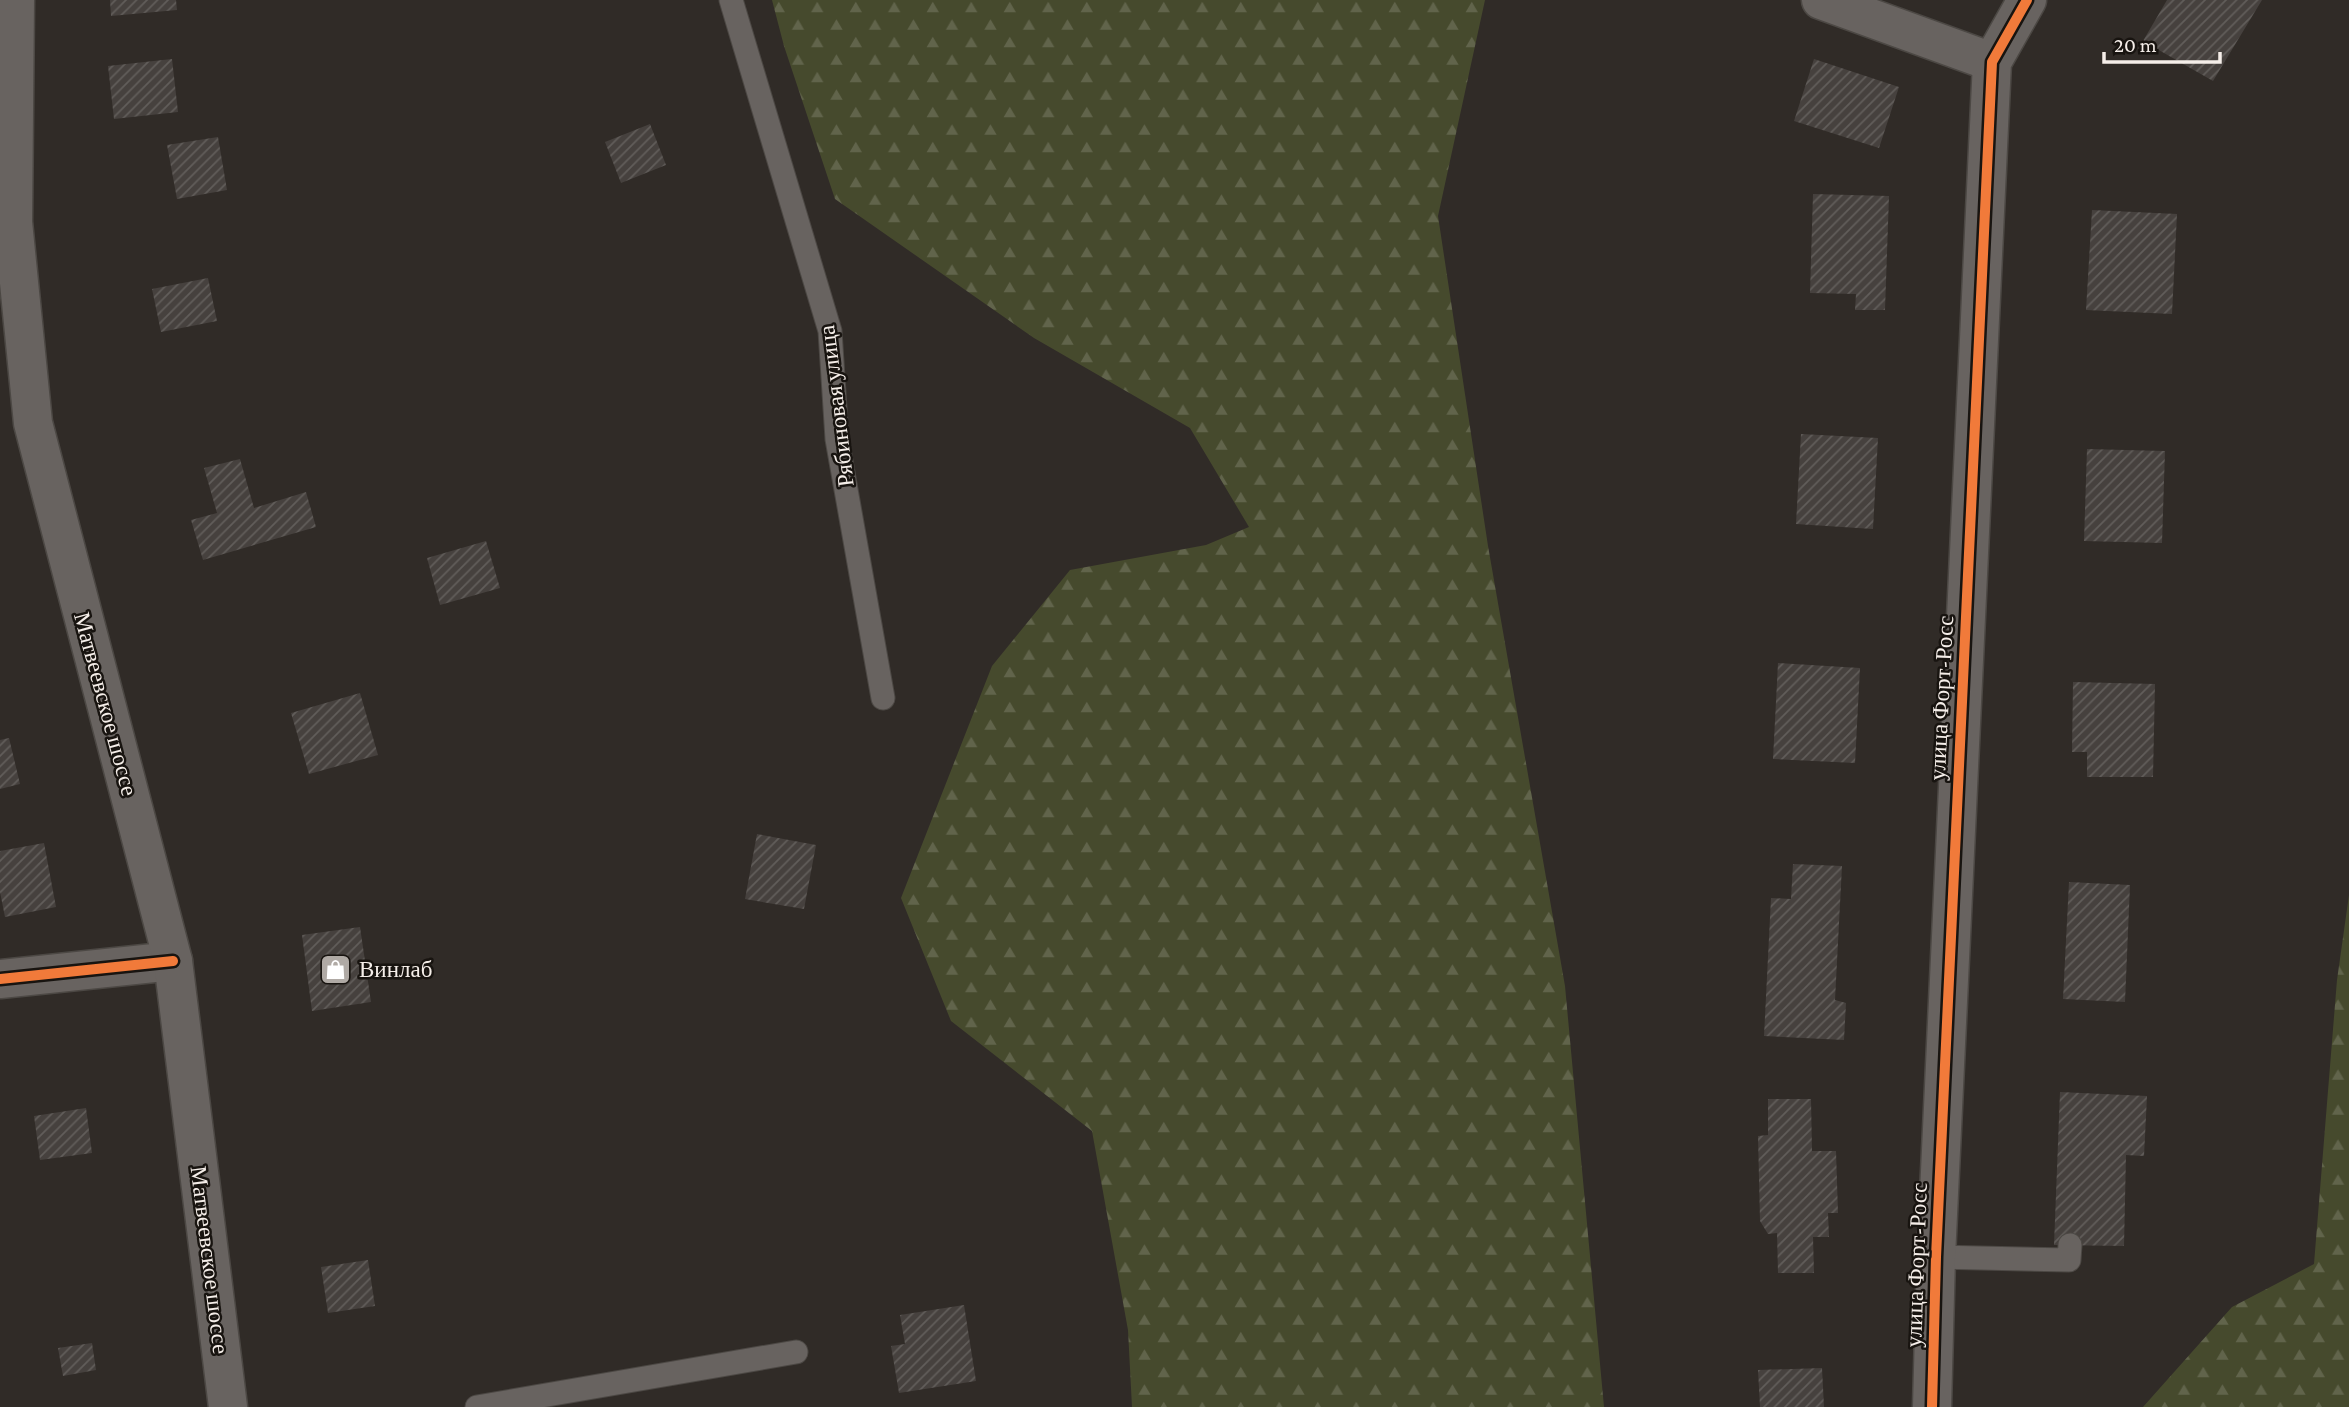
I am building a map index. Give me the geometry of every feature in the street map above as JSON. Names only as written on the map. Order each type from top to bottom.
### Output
[{"type":"street","name":"Матвеевское шоссе","points":[[15,0],[13,222],[33,423],[173,961],[228,1407]]},
{"type":"street","points":[[1821,0],[1992,62]]},
{"type":"street","name":"улица Форт-Росс","points":[[1933,1407],[1936,1257],[1992,62],[2027,0]]},
{"type":"street","points":[[0,979],[173,961]]},
{"type":"lane","name":"Рябиновая улица","points":[[730,0],[830,331],[837,439],[883,698]]},
{"type":"lane","points":[[1936,1257],[2069,1260],[2070,1245]]},
{"type":"lane","points":[[477,1407],[796,1352]]},
{"type":"green space","points":[[772,0],[1485,0],[1438,216],[1488,546],[1565,986],[1604,1407],[1132,1407],[1128,1330],[1092,1131],[951,1021],[901,898],[992,666],[1070,570],[1206,545],[1249,527],[1190,428],[1034,338],[835,199],[784,46]]},
{"type":"green space","points":[[2349,895],[2349,1407],[2143,1407],[2232,1307],[2314,1264],[2337,980]]},
{"type":"building","points":[[110,0],[176,0],[177,10],[111,16]]},
{"type":"building","points":[[2167,0],[2262,0],[2213,81],[2143,41]]},
{"type":"building","points":[[172,59],[178,112],[114,119],[108,66]]},
{"type":"building","points":[[1814,59],[1899,87],[1879,148],[1794,121]]},
{"type":"building","points":[[650,124],[666,165],[621,183],[605,142]]},
{"type":"building","points":[[218,137],[227,190],[177,199],[167,145]]},
{"type":"building","points":[[1813,194],[1889,196],[1885,310],[1855,310],[1856,294],[1810,293]]},
{"type":"building","points":[[2092,210],[2177,214],[2172,314],[2086,310]]},
{"type":"building","points":[[208,278],[217,321],[161,332],[152,289]]},
{"type":"building","points":[[1801,434],[1878,438],[1873,529],[1796,524]]},
{"type":"building","points":[[2087,449],[2165,451],[2162,543],[2084,541]]},
{"type":"building","points":[[240,459],[254,508],[306,492],[316,527],[203,560],[191,520],[217,513],[204,468]]},
{"type":"building","points":[[486,541],[500,588],[440,605],[427,558]]},
{"type":"building","points":[[1778,663],[1860,668],[1855,763],[1773,759]]},
{"type":"building","points":[[2073,682],[2155,684],[2153,777],[2087,777],[2087,752],[2072,752]]},
{"type":"building","points":[[360,693],[378,755],[309,774],[291,713]]},
{"type":"building","points":[[9,738],[20,784],[0,789],[0,740]]},
{"type":"building","points":[[757,834],[816,845],[804,909],[745,899]]},
{"type":"building","points":[[44,843],[56,907],[5,917],[0,892],[0,851]]},
{"type":"building","points":[[1793,864],[1842,866],[1835,1000],[1846,1003],[1844,1040],[1764,1036],[1771,898],[1791,899]]},
{"type":"building","points":[[2069,882],[2130,885],[2125,1002],[2063,999]]},
{"type":"building","name":"Винлаб","points":[[360,927],[371,1002],[312,1011],[302,935]]},
{"type":"building","points":[[2060,1092],[2147,1096],[2144,1156],[2126,1155],[2124,1246],[2054,1245]]},
{"type":"building","points":[[1768,1099],[1811,1099],[1812,1151],[1836,1151],[1838,1213],[1828,1213],[1829,1237],[1813,1237],[1814,1273],[1778,1273],[1777,1233],[1768,1234],[1760,1221],[1758,1136],[1768,1135]]},
{"type":"building","points":[[86,1108],[92,1153],[40,1160],[34,1116]]},
{"type":"building","points":[[368,1260],[375,1306],[328,1313],[321,1267]]},
{"type":"building","points":[[964,1305],[976,1381],[899,1393],[891,1346],[905,1344],[900,1315]]},
{"type":"building","points":[[92,1343],[96,1370],[63,1376],[58,1348]]},
{"type":"building","points":[[1822,1368],[1824,1407],[1760,1407],[1758,1370]]},
{"type":"cycle path","points":[[1932,1407],[1936,1257],[1992,62],[2027,0]]},
{"type":"cycle path","points":[[0,979],[173,961]]},
{"type":"place","name":"Винлаб","points":[[336,969]]}]
